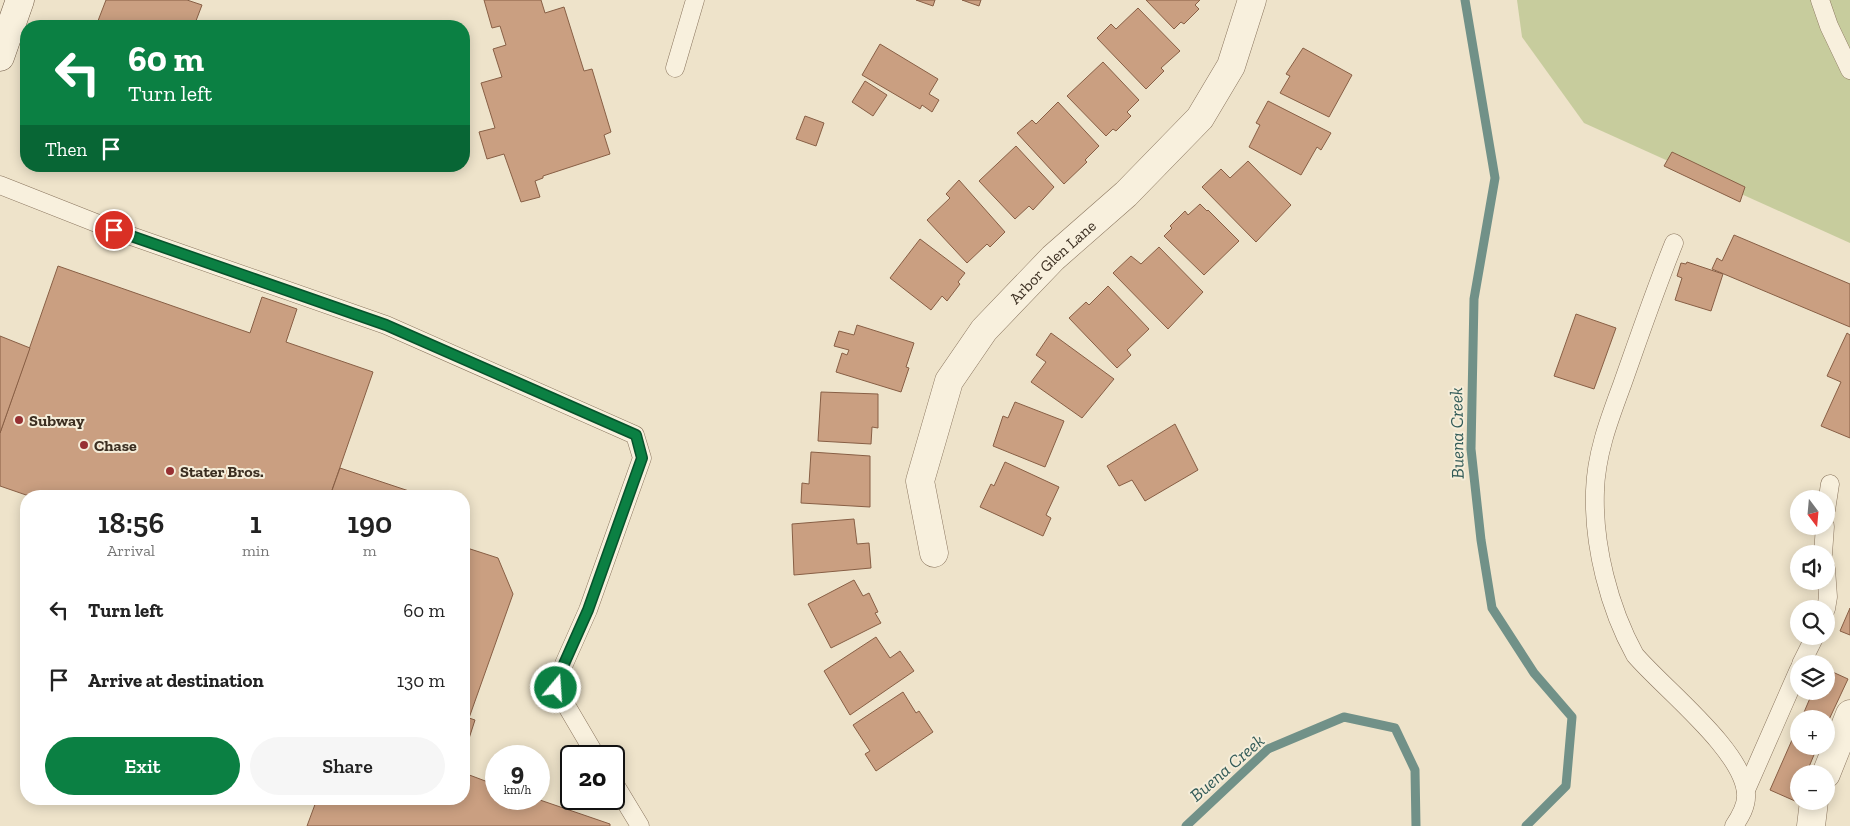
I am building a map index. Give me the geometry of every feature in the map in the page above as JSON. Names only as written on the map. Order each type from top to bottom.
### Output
[{"type":"street","points":[[0,57],[20,0]]},
{"type":"street","name":"Arbor Glen Lane","points":[[934,553],[920,480],[949,381],[991,323],[1053,258],[1126,194],[1200,118],[1231,66],[1252,0]]},
{"type":"street","points":[[1830,765],[1850,714]]},
{"type":"street","points":[[1811,826],[1813,810]]},
{"type":"lane","points":[[674,68],[695,0]]},
{"type":"lane","points":[[1820,0],[1829,26],[1850,70]]},
{"type":"lane","points":[[0,185],[114,230],[386,325],[636,435],[642,458],[588,610],[564,664],[556,688],[590,745]]},
{"type":"lane","points":[[1674,243],[1604,435],[1595,490],[1599,549],[1614,605],[1627,641],[1635,655],[1726,750],[1741,775],[1746,790]]},
{"type":"lane","points":[[1829,490],[1830,484]]},
{"type":"lane","points":[[1734,826],[1742,814],[1746,790],[1790,690]]},
{"type":"lane","points":[[625,801],[640,826]]},
{"type":"green space","points":[[1517,0],[1850,0],[1850,243],[1584,123],[1522,37]]},
{"type":"building","points":[[106,0],[187,0],[202,5],[196,20],[98,20]]},
{"type":"building","points":[[484,0],[541,0],[545,13],[564,7],[584,71],[592,69],[611,132],[604,135],[610,154],[543,176],[543,178],[535,181],[540,197],[521,202],[504,154],[487,159],[479,132],[495,128],[481,83],[502,77],[493,49],[506,45],[500,26],[492,28]]},
{"type":"building","points":[[916,0],[935,0],[933,6]]},
{"type":"building","points":[[962,0],[981,0],[979,6]]},
{"type":"building","points":[[1146,0],[1200,0],[1195,5],[1199,9],[1184,24],[1181,22],[1174,29]]},
{"type":"building","points":[[1138,8],[1180,51],[1161,68],[1164,71],[1146,89],[1097,38],[1111,24],[1116,29]]},
{"type":"building","points":[[880,44],[938,79],[929,94],[939,100],[932,112],[922,105],[920,109],[862,75]]},
{"type":"building","points":[[1303,48],[1352,75],[1329,117],[1280,93],[1290,76],[1286,74]]},
{"type":"building","points":[[1103,62],[1139,100],[1127,112],[1131,116],[1116,131],[1113,129],[1106,136],[1067,96]]},
{"type":"building","points":[[865,81],[887,95],[873,116],[852,102]]},
{"type":"building","points":[[1268,101],[1331,133],[1321,150],[1317,147],[1301,175],[1249,147],[1260,125],[1256,123]]},
{"type":"building","points":[[1058,102],[1099,146],[1085,160],[1087,162],[1064,184],[1017,133],[1032,120],[1036,124]]},
{"type":"building","points":[[805,116],[824,123],[816,146],[796,139]]},
{"type":"building","points":[[1016,146],[1054,187],[1033,210],[1029,206],[1015,219],[979,181]]},
{"type":"building","points":[[1672,152],[1745,187],[1740,202],[1664,166]]},
{"type":"building","points":[[1248,161],[1291,205],[1256,242],[1202,187],[1221,169],[1230,178]]},
{"type":"building","points":[[959,180],[1005,232],[990,247],[987,244],[967,263],[927,220],[950,198],[946,194]]},
{"type":"building","points":[[1200,204],[1239,241],[1204,275],[1164,236],[1172,228],[1170,226],[1185,211],[1188,215]]},
{"type":"building","points":[[1734,235],[1850,284],[1850,327],[1712,269],[1717,258],[1722,261]]},
{"type":"building","points":[[920,239],[965,273],[958,282],[960,284],[947,301],[942,296],[931,310],[890,278]]},
{"type":"building","points":[[1159,247],[1203,292],[1168,329],[1113,273],[1131,256],[1141,264]]},
{"type":"building","points":[[1687,262],[1723,274],[1711,311],[1675,300],[1682,278],[1677,276],[1681,263],[1686,264]]},
{"type":"building","points":[[58,266],[250,333],[262,297],[297,309],[286,342],[373,372],[332,490],[20,490],[20,493],[0,486],[0,433]]},
{"type":"building","points":[[1108,286],[1149,329],[1127,350],[1131,355],[1117,368],[1069,318],[1086,302],[1089,305]]},
{"type":"building","points":[[1576,314],[1616,328],[1594,389],[1554,376]]},
{"type":"building","points":[[857,325],[914,343],[906,367],[909,368],[901,392],[836,372],[842,353],[847,355],[849,350],[834,346],[839,331],[854,335]]},
{"type":"building","points":[[1051,333],[1114,379],[1082,418],[1031,382],[1046,362],[1036,355]]},
{"type":"building","points":[[1847,333],[1850,335],[1850,438],[1821,426],[1841,382],[1827,376]]},
{"type":"building","points":[[0,336],[30,348],[0,433]]},
{"type":"building","points":[[821,392],[878,394],[878,428],[872,427],[871,444],[818,441]]},
{"type":"building","points":[[1015,402],[1064,421],[1045,467],[993,446],[1003,416],[1008,418]]},
{"type":"building","points":[[1175,424],[1198,470],[1145,501],[1132,480],[1119,486],[1107,466]]},
{"type":"building","points":[[811,452],[870,456],[870,507],[801,503],[802,483],[809,484]]},
{"type":"building","points":[[1005,462],[1059,487],[1046,515],[1051,518],[1043,536],[980,507],[991,484],[994,486]]},
{"type":"building","points":[[340,468],[406,490],[332,490]]},
{"type":"building","points":[[854,519],[857,544],[869,543],[871,568],[794,575],[792,524]]},
{"type":"building","points":[[470,549],[498,558],[513,594],[470,715]]},
{"type":"building","points":[[854,580],[863,596],[869,593],[878,612],[875,613],[881,623],[831,648],[808,604]]},
{"type":"building","points":[[1850,608],[1850,635],[1840,631]]},
{"type":"building","points":[[876,637],[890,658],[900,651],[914,671],[850,715],[824,671]]},
{"type":"building","points":[[1835,673],[1848,679],[1833,710],[1805,710],[1809,700],[1835,700]]},
{"type":"building","points":[[903,692],[916,713],[919,711],[933,732],[876,771],[865,754],[870,751],[853,725]]},
{"type":"building","points":[[470,718],[475,720],[470,735]]},
{"type":"building","points":[[1790,745],[1790,755],[1814,755],[1810,765],[1790,765],[1790,799],[1770,790]]},
{"type":"building","points":[[470,775],[485,781],[485,810],[550,810],[550,803],[560,807],[560,810],[569,810],[610,824],[610,826],[307,826],[315,805],[470,805]]},
{"type":"waterway","name":"Buena Creek","points":[[1465,0],[1495,178],[1474,299],[1471,449],[1481,540],[1492,608],[1534,673],[1572,717],[1566,786],[1526,826]]},
{"type":"waterway","name":"Buena Creek","points":[[1186,826],[1268,749],[1344,717],[1395,728],[1415,770],[1416,826]]},
{"type":"place","name":"Subway","points":[[19,420]]},
{"type":"place","name":"Chase","points":[[84,445]]},
{"type":"place","name":"Stater Bros.","points":[[170,471]]},
{"type":"route","points":[[114,230],[386,325],[636,435],[642,458],[588,610],[564,664],[556,688]]}]
